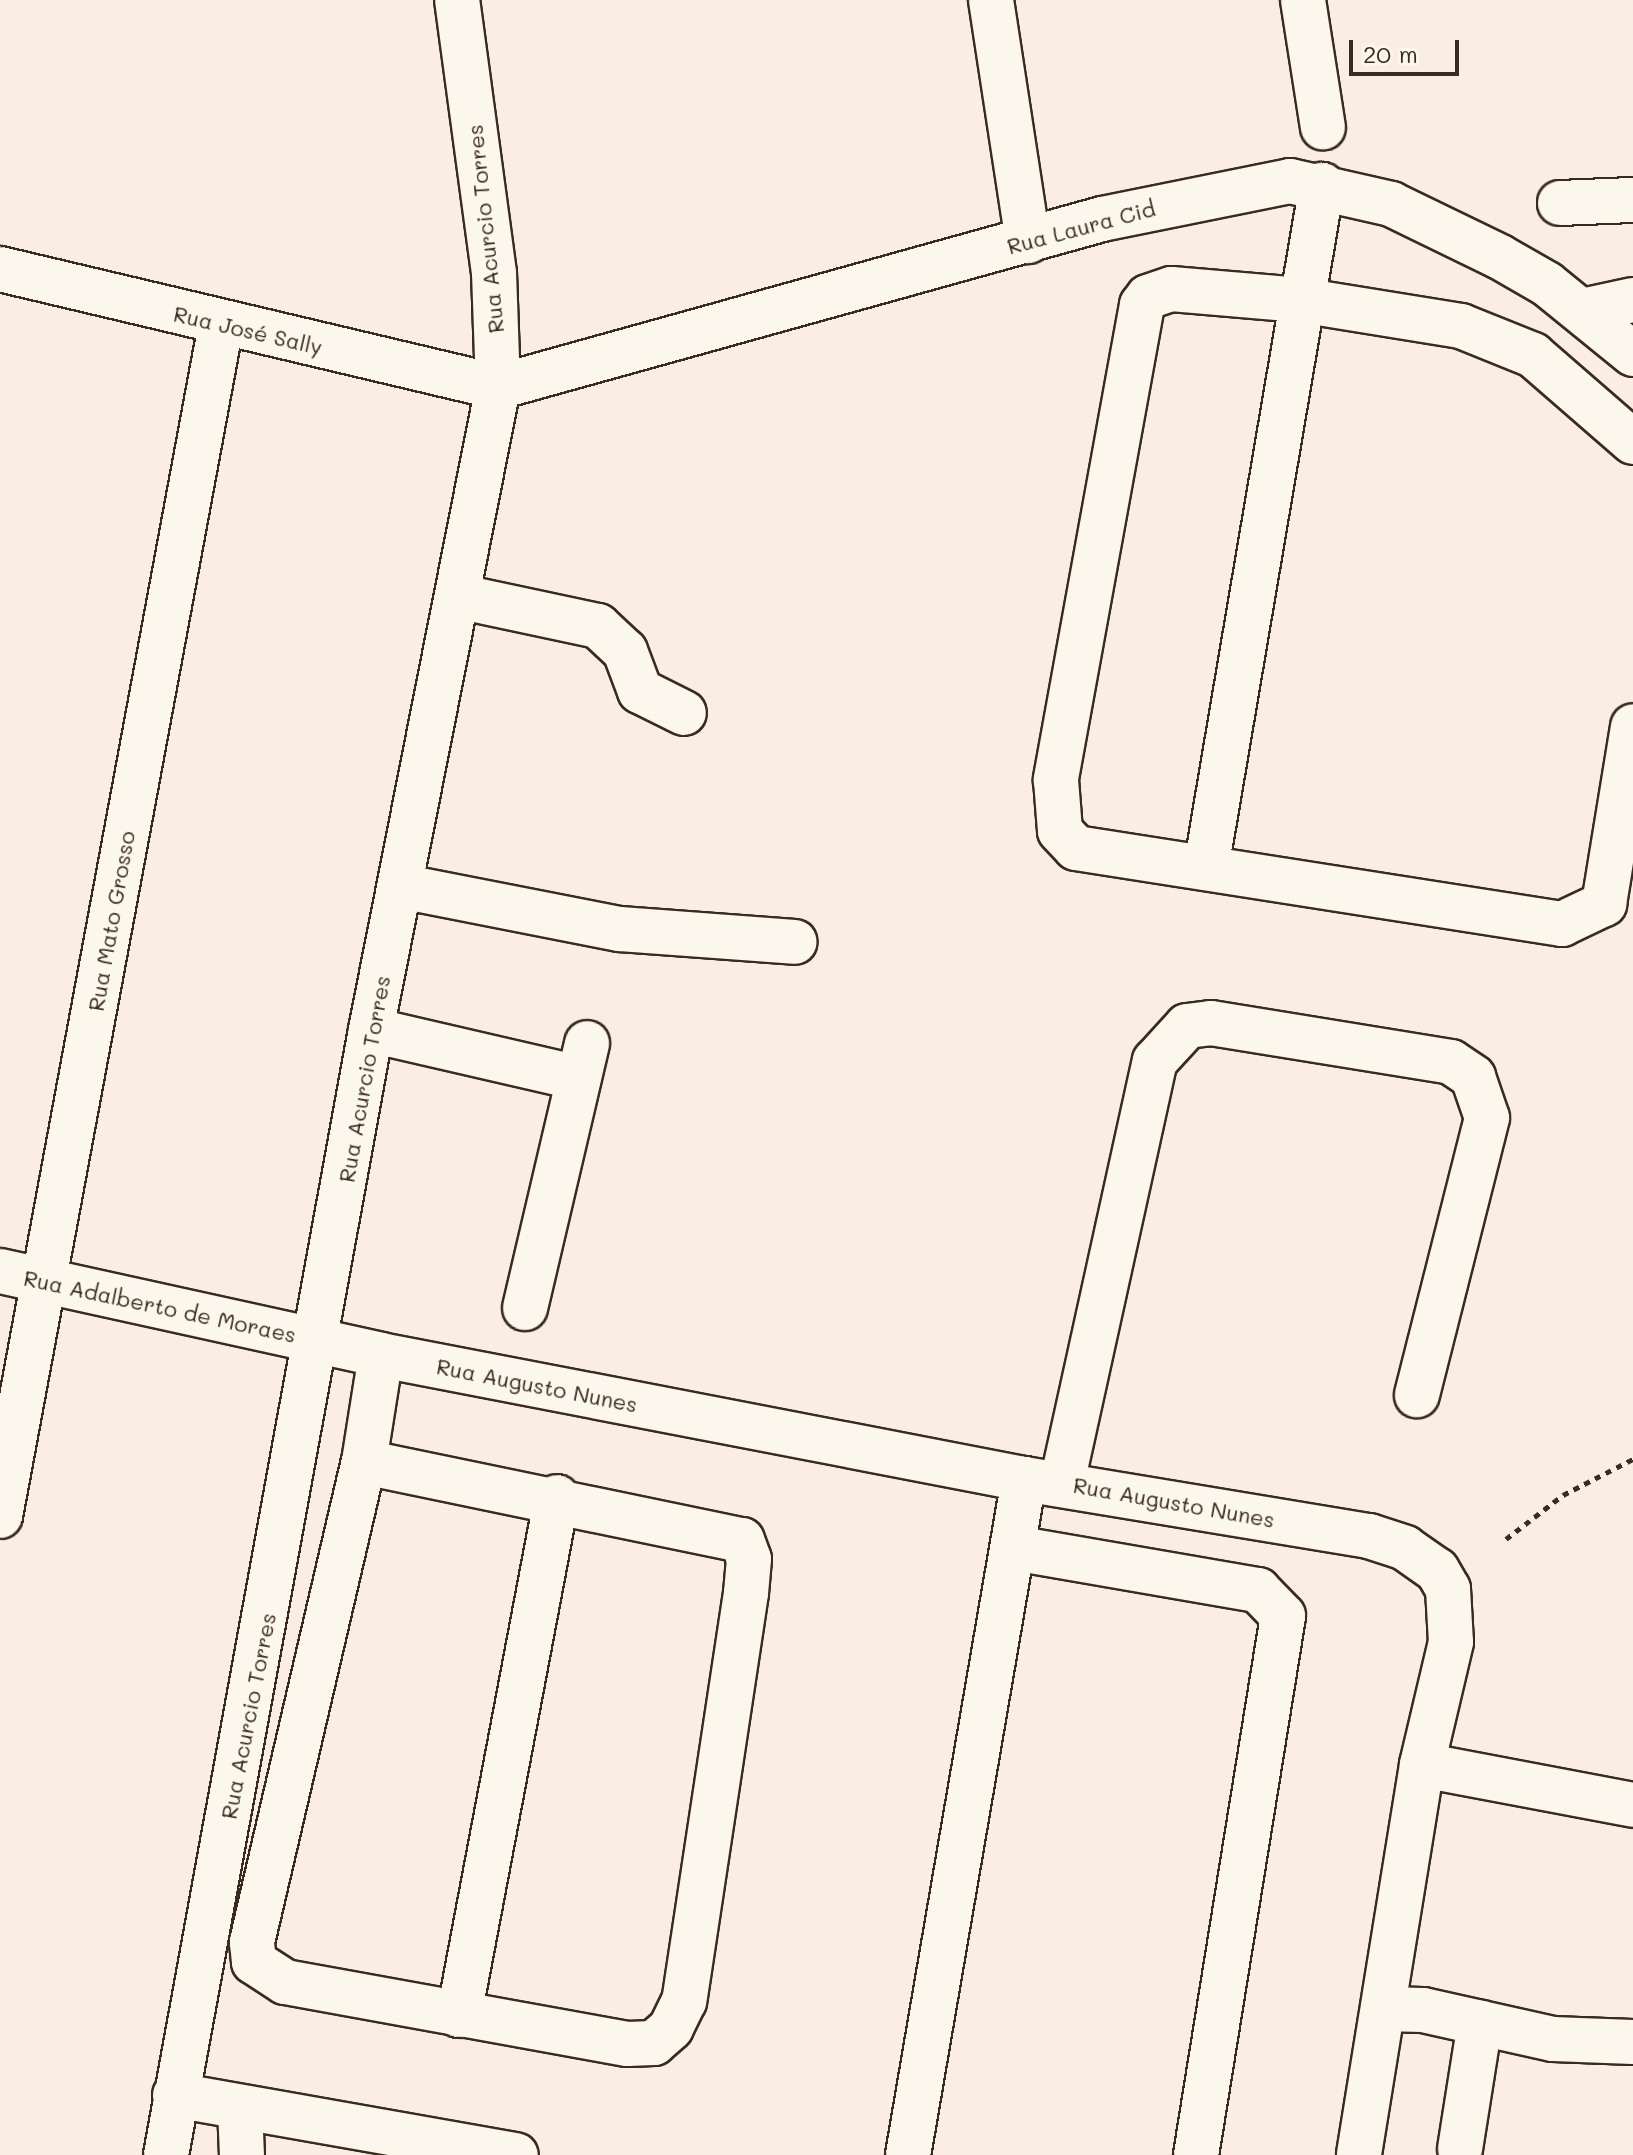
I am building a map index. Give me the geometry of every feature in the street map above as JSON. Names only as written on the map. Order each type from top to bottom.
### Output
[{"type":"street","name":"Rua Acurcio Torres","points":[[166,2155],[319,1340],[371,1030],[498,387],[494,273],[457,0]]},
{"type":"street","points":[[991,0],[1028,241]]},
{"type":"street","points":[[1303,0],[1323,127]]},
{"type":"street","name":"Rua Laura Cid","points":[[498,387],[1028,241],[1251,185],[1322,185],[1391,204],[1472,243],[1582,311],[1633,354]]},
{"type":"street","points":[[1206,868],[1300,300],[1322,185]]},
{"type":"street","points":[[1560,203],[1633,200]]},
{"type":"street","name":"Rua José Sally","points":[[0,269],[221,325],[498,387]]},
{"type":"street","points":[[1633,442],[1533,355],[1461,326],[1300,300],[1171,289],[1142,305],[1056,780],[1060,831],[1076,848],[1562,924],[1585,918],[1604,904],[1633,726]]},
{"type":"street","points":[[1582,311],[1633,300]]},
{"type":"street","name":"Rua Mato Grosso","points":[[0,1516],[221,325]]},
{"type":"street","points":[[457,596],[598,626],[625,651],[640,691],[684,713]]},
{"type":"street","points":[[400,886],[620,929],[795,942]]},
{"type":"street","points":[[908,2155],[1014,1548],[1043,1481],[1155,1061],[1187,1026],[1211,1023],[1451,1062],[1473,1077],[1487,1118],[1417,1395]]},
{"type":"street","points":[[371,1030],[583,1060],[525,1308]]},
{"type":"street","name":"Rua Adalberto de Moraes","points":[[0,1271],[319,1340]]},
{"type":"street","name":"Rua Augusto Nunes","points":[[319,1340],[381,1355],[1043,1481],[1369,1536],[1405,1548],[1437,1570],[1448,1589],[1451,1642],[1422,1765],[1359,2155]]},
{"type":"street","points":[[364,1462],[557,1497],[722,1532],[742,1540],[749,1559],[684,2001],[671,2028],[654,2043],[459,2015],[285,1982],[254,1962],[252,1942],[364,1462],[381,1355]]},
{"type":"street","points":[[459,2015],[557,1497]]},
{"type":"street","points":[[1014,1548],[1258,1590],[1283,1616],[1196,2155]]},
{"type":"street","points":[[1422,1765],[1633,1805]]},
{"type":"street","points":[[1383,2009],[1480,2023],[1553,2039],[1633,2042]]},
{"type":"street","points":[[1460,2149],[1480,2023]]},
{"type":"street","points":[[175,2095],[516,2155]]},
{"type":"street","points":[[240,2108],[242,2155]]},
{"type":"path","points":[[1506,1539],[1563,1495],[1633,1459]]}]
